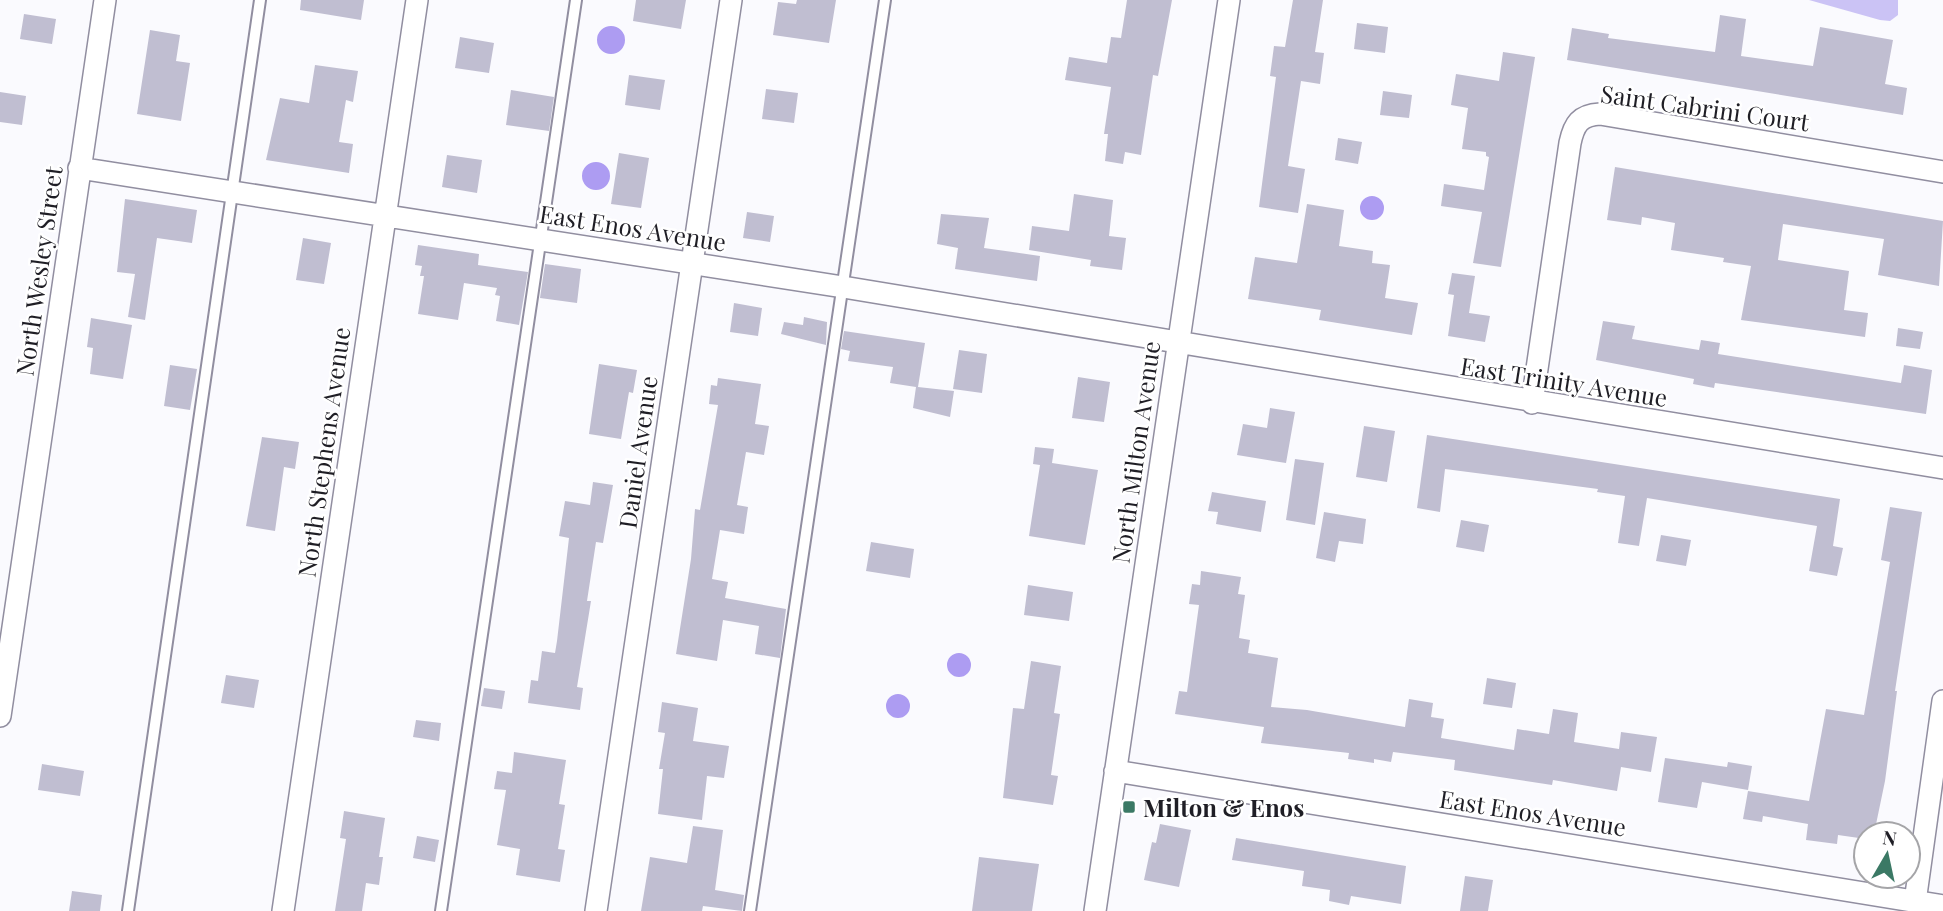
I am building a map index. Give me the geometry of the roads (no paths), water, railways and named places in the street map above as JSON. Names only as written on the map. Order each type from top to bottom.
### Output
[{"type":"street","name":"North Wesley Street","points":[[0,716],[105,0]]},
{"type":"street","name":"North Stephens Avenue","points":[[283,911],[417,0]]},
{"type":"street","name":"Daniel Avenue","points":[[596,911],[731,0]]},
{"type":"street","name":"North Milton Avenue","points":[[1095,911],[1229,0]]},
{"type":"street","name":"Saint Cabrini Court","points":[[1532,403],[1570,143],[1574,125],[1587,115],[1600,114],[1943,172]]},
{"type":"street","name":"East Enos Avenue","points":[[79,169],[540,239],[1178,343]]},
{"type":"street","name":"East Trinity Avenue","points":[[1178,343],[1532,403],[1943,468]]},
{"type":"street","points":[[1915,901],[1943,701]]},
{"type":"street","name":"East Enos Avenue","points":[[1115,771],[1943,906]]},
{"type":"lane","points":[[128,911],[260,0]]},
{"type":"lane","points":[[441,911],[576,0]]},
{"type":"lane","points":[[750,911],[885,0]]},
{"type":"place","name":"Milton & Enos","points":[[1129,807]]}]
